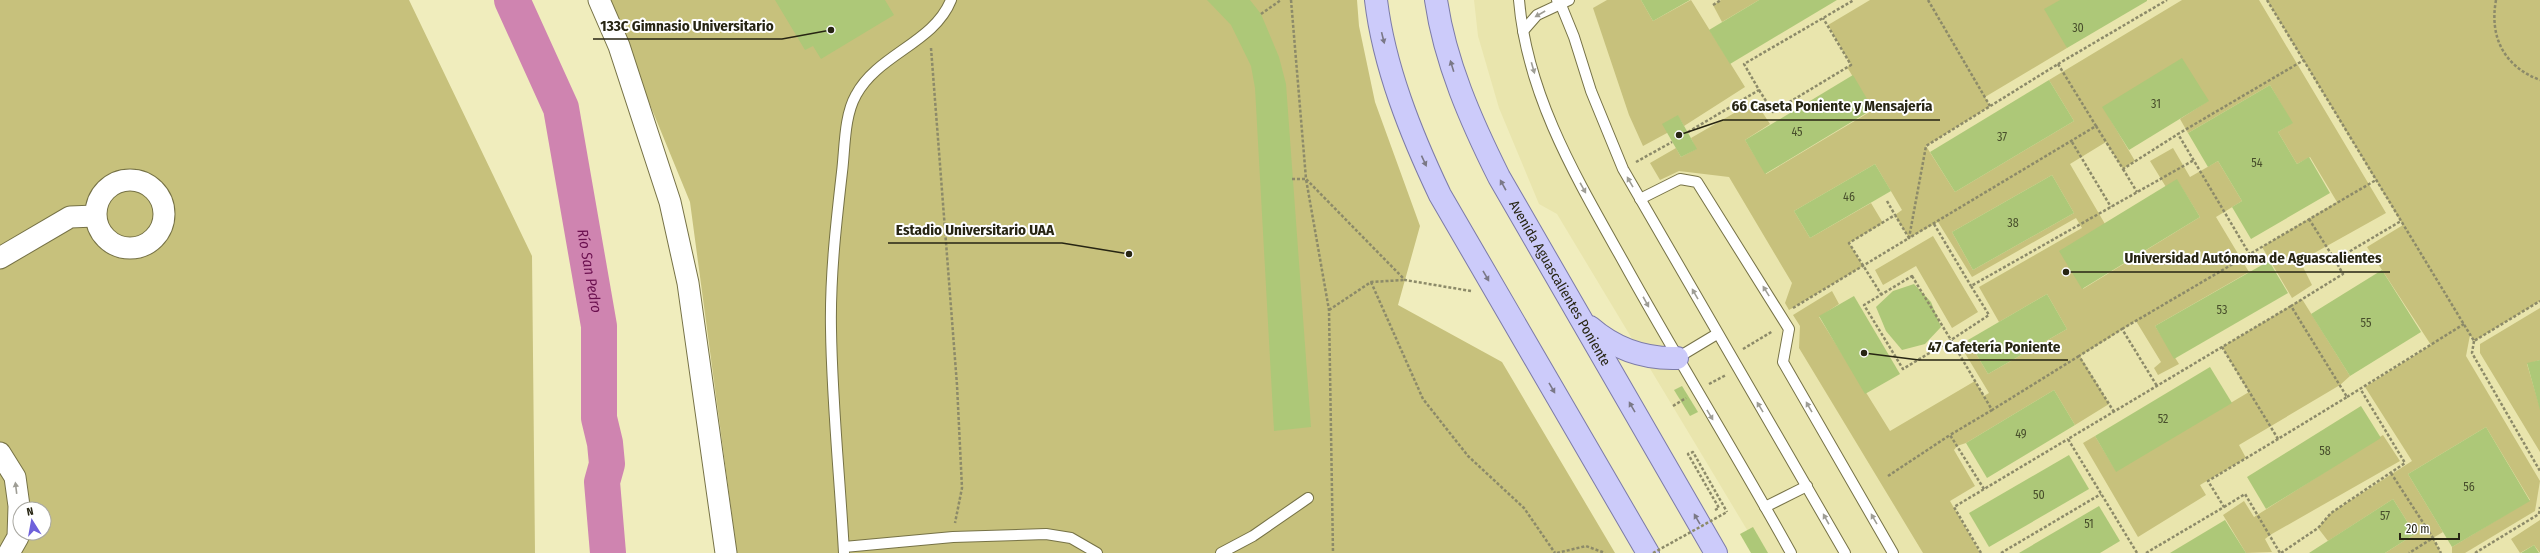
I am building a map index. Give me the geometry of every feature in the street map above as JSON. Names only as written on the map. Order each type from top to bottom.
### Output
[{"type":"main road","points":[[1376,0],[1382,35],[1400,97],[1422,156],[1440,195],[1648,553]]},
{"type":"main road","name":"Avenida Aguascalientes Poniente","points":[[1436,0],[1445,45],[1456,79],[1482,144],[1510,196],[1716,553]]},
{"type":"main road","points":[[1582,321],[1612,344],[1646,356],[1676,358]]},
{"type":"street","points":[[599,0],[619,46],[671,209],[688,283],[726,553]]},
{"type":"street","points":[[0,258],[70,217],[95,216]]},
{"type":"street","points":[[0,453],[15,476],[19,506],[18,537],[9,553]]},
{"type":"lane","points":[[951,0],[947,10],[929,29],[871,74],[855,96],[848,122],[837,219],[831,329],[844,550],[953,537],[1046,534],[1071,538],[1097,553]]},
{"type":"lane","points":[[1519,0],[1523,31],[1542,100],[1564,153],[1676,358],[1766,507],[1791,553]]},
{"type":"lane","points":[[1523,31],[1537,15],[1563,2],[1590,92],[1623,169],[1717,334],[1845,553]]},
{"type":"lane","points":[[1640,199],[1680,179],[1697,182],[1789,329],[1783,362],[1893,553]]},
{"type":"lane","points":[[1676,358],[1717,334]]},
{"type":"lane","points":[[1766,507],[1807,486]]},
{"type":"lane","points":[[1221,553],[1253,536],[1308,498]]},
{"type":"path","points":[[1261,14],[1281,0]]},
{"type":"path","points":[[1292,0],[1306,179],[1329,310],[1333,553]]},
{"type":"path","points":[[1713,5],[1721,0]]},
{"type":"path","points":[[1823,18],[1851,65],[1773,112],[1744,64],[1823,18],[1854,0]]},
{"type":"path","points":[[1928,0],[1990,106]]},
{"type":"path","points":[[1909,238],[1926,146],[2058,64],[2167,0]]},
{"type":"path","points":[[2267,0],[2474,341],[2472,353],[2540,471]]},
{"type":"path","points":[[2496,0],[2495,24],[2499,44],[2509,62],[2524,74],[2540,80]]},
{"type":"path","points":[[929,29],[957,393],[962,488],[953,537]]},
{"type":"path","points":[[2123,169],[2178,134],[2304,60]]},
{"type":"path","points":[[2058,64],[2137,192]]},
{"type":"path","points":[[1688,132],[1760,90]]},
{"type":"path","points":[[1673,406],[1748,362],[1741,350],[1775,330],[1770,321],[2072,142],[2096,126]]},
{"type":"path","points":[[2178,134],[2250,255]]},
{"type":"path","points":[[1623,169],[1672,142]]},
{"type":"path","points":[[2072,142],[2111,207]]},
{"type":"path","points":[[1971,286],[2194,160]]},
{"type":"path","points":[[1292,179],[1306,179],[1405,280]]},
{"type":"path","points":[[1888,476],[1950,435],[2079,356],[2376,180]]},
{"type":"path","points":[[1887,201],[1909,238]]},
{"type":"path","points":[[1881,294],[1849,243],[1895,215]]},
{"type":"path","points":[[1981,553],[1954,507],[2343,274],[2309,219]]},
{"type":"path","points":[[2334,260],[2401,221]]},
{"type":"path","points":[[1934,224],[1989,315],[1952,340],[1903,369],[1864,305],[1912,276],[1952,340],[1992,410]]},
{"type":"path","points":[[1329,310],[1371,282],[1405,280],[1498,296]]},
{"type":"path","points":[[1371,282],[1423,399],[1468,456],[1524,508],[1556,553],[1586,546],[1605,553]]},
{"type":"path","points":[[2474,341],[2540,301]]},
{"type":"path","points":[[2291,306],[2347,397]]},
{"type":"path","points":[[2224,507],[2208,481],[2361,390],[2464,324]]},
{"type":"path","points":[[2122,330],[2157,386]]},
{"type":"path","points":[[2222,347],[2278,439]]},
{"type":"path","points":[[2079,356],[2114,412]]},
{"type":"path","points":[[2146,553],[2245,494],[2281,553],[2318,528],[2331,513],[2405,463],[2361,390]]},
{"type":"path","points":[[1950,435],[1984,489]]},
{"type":"path","points":[[2068,439],[2137,553]]},
{"type":"path","points":[[1653,553],[1727,512],[1693,452],[1688,454],[1718,508]]},
{"type":"path","points":[[2391,473],[2441,553]]},
{"type":"path","points":[[2002,553],[2101,494]]},
{"type":"path","points":[[2475,553],[2539,514],[2540,507]]},
{"type":"path","points":[[2409,553],[2433,538]]},
{"type":"shaded area","points":[[0,0],[409,0],[532,256],[535,553],[0,553]]},
{"type":"shaded area","points":[[607,0],[1357,0],[1359,26],[1375,102],[1420,226],[1398,305],[1502,362],[1615,553],[737,553],[690,202]]},
{"type":"shaded area","points":[[1474,0],[2540,0],[2540,553],[1761,553],[1557,214],[1539,204],[1499,108],[1478,36]]},
{"type":"shaded area","points":[[1607,0],[1641,0],[1653,21],[1691,0],[1745,87],[1684,126],[1678,116],[1667,133],[1643,146],[1629,115],[1593,8]]},
{"type":"shaded area","points":[[1721,0],[1759,0],[1722,22],[1713,5]]},
{"type":"shaded area","points":[[1870,0],[2060,0],[2067,48],[1985,97],[1990,106],[1926,146],[1955,192],[2074,121],[2049,80],[2182,0],[2259,0],[2386,213],[2300,261],[2312,285],[2292,298],[2262,247],[2337,202],[2310,157],[2297,164],[2278,132],[2292,123],[2270,85],[2188,133],[2180,119],[2208,101],[2103,107],[2135,161],[2123,169],[2106,142],[2070,164],[2105,224],[2083,289],[2200,217],[2177,180],[2166,187],[2150,161],[2173,148],[2190,177],[2218,161],[2242,201],[2216,217],[2249,272],[2155,326],[2179,364],[2158,375],[2154,368],[2161,362],[2136,321],[2080,356],[2109,404],[2075,425],[2054,390],[1966,443],[1957,446],[1954,450],[1975,486],[1950,501],[1980,553],[1923,553],[1799,348],[1800,326],[1793,315],[1832,291],[1839,304],[1819,317],[1890,431],[1975,381],[1984,396],[1989,393],[1960,345],[1968,340],[1988,374],[2067,329],[2047,294],[1999,322],[1979,287],[2082,228],[2076,218],[1972,277],[1938,222],[1909,238],[1895,215],[1902,210],[1875,164],[1794,211],[1810,238],[1871,203],[1883,223],[1849,243],[1863,266],[1789,310],[1785,303],[1792,283],[1729,177],[1679,171],[1660,180],[1650,163],[1676,148],[1681,157],[1696,149],[1691,138],[1755,101],[1770,124],[1745,140],[1766,174],[1873,110],[1847,67],[1851,65],[1828,25]],"holes":[[[2052,175],[2074,213],[1973,270],[1952,232]]]},
{"type":"shaded area","points":[[2267,0],[2540,0],[2540,301],[2474,341],[2470,335],[2466,356],[2540,481],[2535,511],[2465,553],[2452,553],[2452,547],[2530,500],[2486,427],[2408,474],[2443,532],[2433,538],[2441,553],[2385,553],[2415,534],[2393,499],[2328,541],[2318,528],[2331,513],[2412,461],[2365,387],[2431,345],[2367,247],[2403,225]]},
{"type":"shaded area","points":[[1933,236],[1978,312],[1952,328],[1916,266],[1883,285],[1875,270]]},
{"type":"shaded area","points":[[2302,299],[2350,376],[2340,385],[2239,445],[2246,458],[2200,485],[2206,495],[2138,537],[2083,443],[2095,436],[2116,471],[2249,392],[2222,347]]},
{"type":"shaded area","points":[[2540,308],[2540,360],[2527,364],[2540,408],[2540,452],[2480,353],[2480,344]]},
{"type":"shaded area","points":[[2383,435],[2400,461],[2270,535],[2265,539],[2272,552],[2246,553],[2223,515],[2244,501],[2254,517]]},
{"type":"shaded area","points":[[2540,520],[2540,553],[2534,545],[2520,553],[2511,539]]},
{"type":"building","points":[[775,0],[885,0],[894,15],[821,59],[813,46],[805,50]]},
{"type":"building","points":[[1207,0],[1250,0],[1261,14],[1279,57],[1286,84],[1311,427],[1274,431],[1255,88],[1251,66],[1231,25]]},
{"type":"building","points":[[1641,0],[1690,0],[1653,21]]},
{"type":"building","points":[[1759,0],[1837,0],[1730,64],[1709,30]]},
{"type":"building","points":[[2060,0],[2147,1],[2067,48],[2044,9]]},
{"type":"building","points":[[2182,58],[2209,101],[2129,150],[2102,107]]},
{"type":"building","points":[[1853,75],[1873,109],[1765,174],[1745,140]]},
{"type":"building","points":[[2049,80],[2074,121],[1955,192],[1930,152]]},
{"type":"building","points":[[2270,85],[2293,123],[2278,132],[2297,164],[2309,157],[2330,193],[2251,239],[2232,207],[2242,201],[2218,161],[2208,167],[2188,133]]},
{"type":"building","points":[[1678,115],[1697,149],[1681,157],[1662,124]]},
{"type":"building","points":[[1875,164],[1891,191],[1810,238],[1794,211]]},
{"type":"building","points":[[2052,175],[2074,213],[1973,270],[1952,232]]},
{"type":"building","points":[[2177,179],[2200,217],[2082,289],[2059,251]]},
{"type":"building","points":[[2269,261],[2288,293],[2174,359],[2155,326]]},
{"type":"building","points":[[2382,270],[2421,332],[2350,376],[2311,314]]},
{"type":"building","points":[[1914,284],[1931,302],[1941,327],[1925,344],[1902,350],[1886,331],[1876,307],[1893,291]]},
{"type":"building","points":[[2047,294],[2067,329],[1988,374],[1968,340]]},
{"type":"building","points":[[1854,296],[1900,374],[1865,394],[1819,316]]},
{"type":"building","points":[[2540,360],[2540,410],[2527,363]]},
{"type":"building","points":[[2210,367],[2232,403],[2116,472],[2095,436]]},
{"type":"building","points":[[1682,386],[1698,412],[1690,416],[1674,390]]},
{"type":"building","points":[[2054,390],[2075,425],[1987,478],[1966,443]]},
{"type":"building","points":[[2361,406],[2381,438],[2266,509],[2247,477]]},
{"type":"building","points":[[2486,427],[2530,501],[2452,547],[2408,474]]},
{"type":"building","points":[[2069,455],[2089,489],[1989,547],[1969,513]]},
{"type":"building","points":[[2393,499],[2415,534],[2385,553],[2309,553]]},
{"type":"building","points":[[2099,506],[2120,541],[2100,553],[2019,553]]},
{"type":"building","points":[[2225,520],[2246,553],[2170,553]]},
{"type":"building","points":[[1753,527],[1768,553],[1751,553],[1740,534]]},
{"type":"building","points":[[2534,545],[2539,553],[2521,553]]},
{"type":"waterway","name":"Río San Pedro","points":[[512,0],[561,108],[599,326],[599,418],[605,443],[607,464],[602,482],[608,553]]},
{"type":"place","name":"133C Gimnasio Universitario","points":[[831,30]]},
{"type":"place","name":"66 Caseta Poniente y Mensajería","points":[[1679,135]]},
{"type":"place","name":"Estadio Universitario UAA","points":[[1129,254]]},
{"type":"place","name":"Universidad Autónoma de Aguascalientes","points":[[2066,272]]},
{"type":"place","name":"47 Cafetería Poniente","points":[[1864,353]]}]
